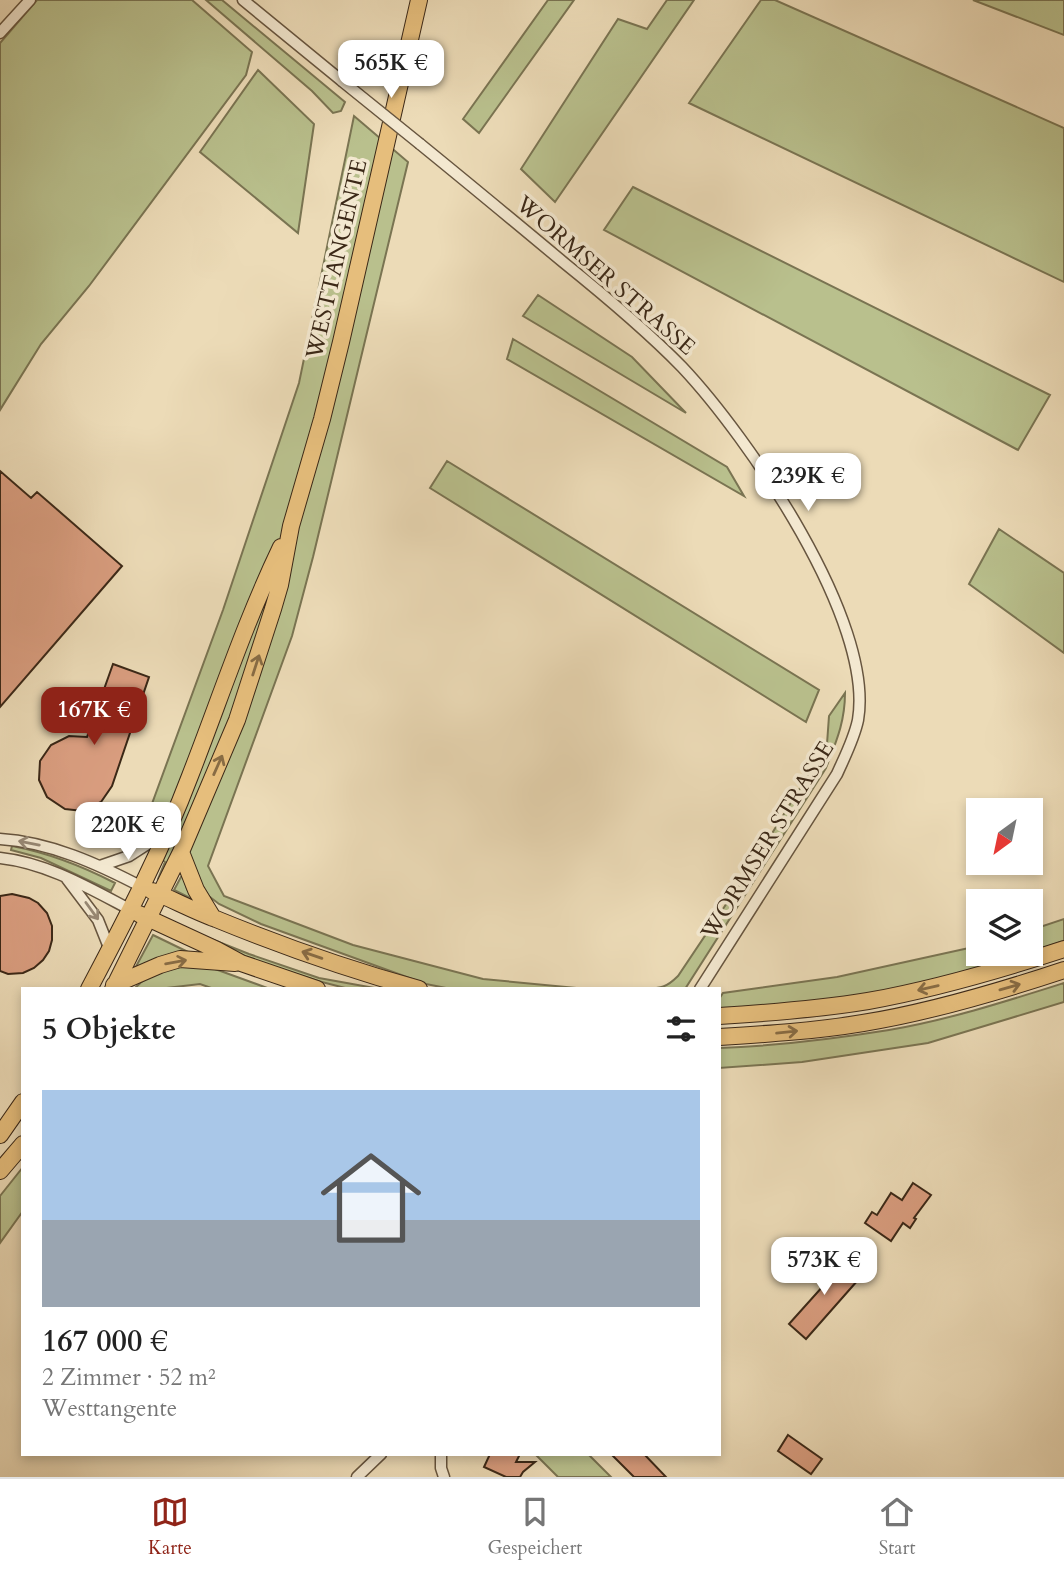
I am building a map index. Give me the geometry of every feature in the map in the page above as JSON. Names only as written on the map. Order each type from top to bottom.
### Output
[{"type":"main road","name":"WESTTANGENTE","points":[[113,987],[181,852],[237,720],[256,666],[280,585],[291,526],[341,342],[419,0]]},
{"type":"main road","name":"WESTTANGENTE","points":[[90,987],[142,887],[190,778],[252,610],[291,526]]},
{"type":"main road","points":[[181,852],[196,890],[213,918]]},
{"type":"main road","points":[[142,887],[269,940],[412,987]]},
{"type":"main road","points":[[131,910],[241,963],[311,987]]},
{"type":"main road","points":[[721,1016],[869,1001],[1003,969],[1064,949]]},
{"type":"main road","points":[[113,987],[160,965],[180,959],[241,963]]},
{"type":"main road","points":[[721,1037],[799,1031],[865,1022],[948,1004],[1064,971]]},
{"type":"main road","points":[[0,1135],[21,1105]]},
{"type":"main road","points":[[0,1171],[21,1146]]},
{"type":"street","points":[[0,33],[30,0]]},
{"type":"street","name":"WORMSER STRASSE","points":[[243,0],[614,304],[683,368],[761,468],[796,523],[824,578],[845,625],[854,654],[859,685],[858,718],[852,743],[836,774],[701,987]]},
{"type":"street","points":[[100,866],[129,856],[166,832]]},
{"type":"street","points":[[0,839],[58,850],[100,866],[142,887]]},
{"type":"street","points":[[0,858],[29,863],[65,877],[131,910]]},
{"type":"street","points":[[65,877],[99,920],[110,950]]},
{"type":"street","points":[[357,1477],[379,1456]]},
{"type":"street","points":[[441,1456],[444,1477]]},
{"type":"green space","points":[[37,0],[192,0],[252,52],[246,75],[89,286],[41,344],[0,410],[0,43]]},
{"type":"green space","points":[[206,0],[222,0],[345,102],[341,111],[333,113],[312,91]]},
{"type":"green space","points":[[548,0],[574,0],[479,133],[463,119]]},
{"type":"green space","points":[[667,0],[694,0],[555,202],[521,169],[618,19],[647,29]]},
{"type":"green space","points":[[761,0],[775,0],[1064,128],[1064,282],[689,103]]},
{"type":"green space","points":[[973,0],[1064,0],[1064,35]]},
{"type":"green space","points":[[258,70],[314,124],[298,233],[200,152]]},
{"type":"green space","points":[[354,116],[408,162],[292,636],[208,866],[224,896],[353,945],[483,979],[566,987],[441,987],[426,984],[261,924],[219,904],[183,876],[194,900],[174,890],[182,875],[168,865],[160,880],[158,879],[165,862],[134,838],[146,820],[223,610],[299,383]]},
{"type":"green space","points":[[633,187],[1050,395],[1018,450],[604,230]]},
{"type":"green space","points":[[538,295],[632,357],[686,413],[523,316]]},
{"type":"green space","points":[[513,339],[727,467],[744,496],[507,359]]},
{"type":"green space","points":[[447,461],[819,690],[806,722],[430,488]]},
{"type":"green space","points":[[999,529],[1064,573],[1064,653],[969,584]]},
{"type":"green space","points":[[845,693],[842,723],[826,768],[686,987],[663,987],[678,976],[755,861],[827,744],[829,716]]},
{"type":"green space","points":[[12,846],[65,861],[115,883],[111,891],[41,858],[11,850]]},
{"type":"green space","points":[[1064,919],[1064,941],[1043,948],[1043,926]]},
{"type":"green space","points":[[176,925],[319,978],[369,987],[341,987],[249,959]]},
{"type":"green space","points":[[153,935],[188,954],[133,972]]},
{"type":"green space","points":[[966,949],[966,966],[984,966],[915,986],[811,1003],[721,1010],[723,993],[837,977]]},
{"type":"green space","points":[[204,965],[264,987],[208,987],[200,984],[136,987],[150,975],[175,967]]},
{"type":"green space","points":[[1064,983],[1064,1002],[928,1043],[802,1062],[721,1068],[721,1048],[804,1042],[868,1033],[977,1010]]},
{"type":"green space","points":[[21,1170],[21,1214],[0,1243],[0,1196]]},
{"type":"green space","points":[[537,1456],[590,1456],[611,1477],[558,1477]]},
{"type":"building","points":[[0,471],[31,498],[37,492],[122,566],[0,707]]},
{"type":"building","points":[[113,664],[149,677],[112,786],[101,802],[83,811],[65,809],[47,797],[39,780],[40,761],[51,745],[69,736],[87,737]]},
{"type":"building","points":[[12,894],[29,898],[47,913],[52,926],[52,940],[49,951],[34,968],[23,973],[8,974],[0,971],[0,896]]},
{"type":"building","points":[[913,1183],[931,1195],[910,1228],[903,1223],[891,1241],[865,1223],[872,1212],[877,1215],[891,1193],[902,1200]]},
{"type":"building","points":[[833,1257],[858,1280],[806,1339],[789,1324],[824,1285],[815,1276]]},
{"type":"building","points":[[788,1435],[822,1459],[811,1474],[778,1451]]},
{"type":"building","points":[[489,1456],[519,1456],[516,1462],[535,1462],[520,1477],[506,1477],[484,1467]]},
{"type":"building","points":[[613,1456],[646,1456],[666,1477],[634,1477]]}]
